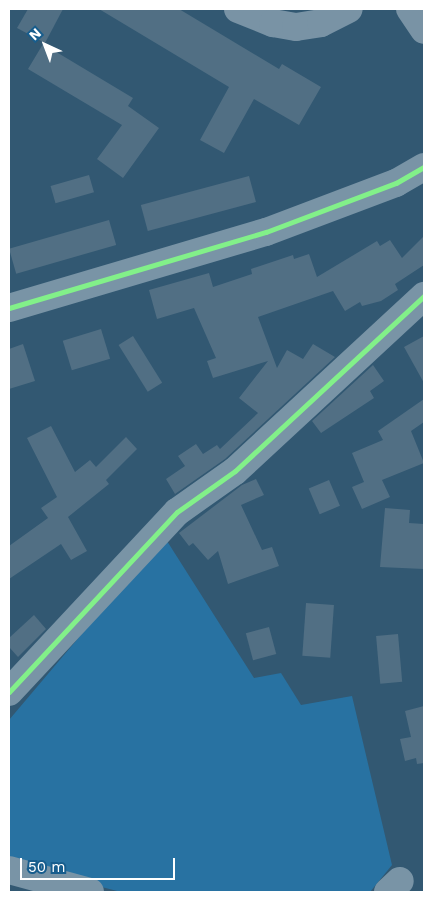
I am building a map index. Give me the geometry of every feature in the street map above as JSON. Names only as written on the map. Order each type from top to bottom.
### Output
[{"type":"main road","points":[[238,9],[273,23],[296,27],[321,23],[348,9]]},
{"type":"main road","points":[[410,9],[424,30]]},
{"type":"street","points":[[9,308],[266,232],[396,183],[424,167]]},
{"type":"street","points":[[9,692],[177,512],[235,471],[424,296]]},
{"type":"street","points":[[9,870],[90,892]]},
{"type":"shaded area","points":[[167,541],[254,678],[281,673],[301,705],[352,696],[392,865],[370,892],[121,892],[9,863],[9,720],[86,629]]},
{"type":"building","points":[[28,9],[63,9],[45,43],[17,28]]},
{"type":"building","points":[[99,9],[179,9],[279,69],[282,64],[321,87],[299,125],[254,99],[224,153],[200,140],[229,87]]},
{"type":"building","points":[[43,44],[133,98],[128,106],[159,128],[123,178],[97,159],[122,125],[28,69]]},
{"type":"building","points":[[89,175],[94,192],[56,203],[51,186]]},
{"type":"building","points":[[249,176],[256,202],[148,231],[141,205]]},
{"type":"building","points":[[109,220],[116,245],[16,274],[9,249]]},
{"type":"building","points":[[424,236],[424,265],[395,284],[398,290],[381,301],[362,306],[360,302],[345,311],[333,291],[258,317],[277,368],[287,350],[303,359],[313,344],[335,357],[225,459],[175,494],[166,479],[185,466],[178,456],[196,444],[203,454],[217,445],[220,449],[258,413],[239,398],[268,361],[213,378],[207,361],[216,358],[194,308],[157,319],[149,290],[209,273],[213,287],[252,274],[251,269],[293,255],[294,259],[309,254],[317,277],[377,241],[380,246],[390,240],[402,258]]},
{"type":"building","points":[[101,329],[110,359],[72,370],[63,341]]},
{"type":"building","points":[[133,336],[162,383],[148,392],[119,345]]},
{"type":"building","points":[[424,336],[424,383],[404,347]]},
{"type":"building","points":[[23,344],[35,381],[9,389],[9,349]]},
{"type":"building","points":[[373,365],[384,381],[370,391],[374,398],[321,433],[312,421]]},
{"type":"building","points":[[424,399],[424,422],[411,431],[424,463],[382,480],[390,497],[362,509],[352,487],[364,482],[352,453],[383,440],[378,431]]},
{"type":"building","points":[[51,426],[75,472],[90,460],[96,467],[126,437],[137,449],[106,480],[109,484],[68,517],[87,551],[71,560],[61,544],[9,579],[9,546],[48,518],[41,508],[57,497],[27,438]]},
{"type":"building","points":[[256,479],[264,495],[241,505],[262,550],[272,547],[279,566],[228,584],[218,551],[208,560],[193,543],[189,546],[179,533],[242,485]]},
{"type":"building","points":[[329,480],[340,506],[320,514],[309,489]]},
{"type":"building","points":[[385,508],[410,510],[409,523],[424,524],[424,569],[380,567]]},
{"type":"building","points":[[306,603],[334,605],[330,658],[302,656]]},
{"type":"building","points":[[34,615],[46,629],[18,657],[9,647],[9,638]]},
{"type":"building","points":[[269,627],[276,654],[253,660],[246,633]]},
{"type":"building","points":[[398,634],[402,682],[380,684],[376,636]]},
{"type":"building","points":[[424,706],[424,763],[417,764],[416,758],[405,761],[400,739],[411,737],[405,711]]},
{"type":"cycle path","points":[[9,308],[266,232],[396,183],[424,167]]},
{"type":"cycle path","points":[[9,692],[177,512],[235,471],[424,296]]}]
